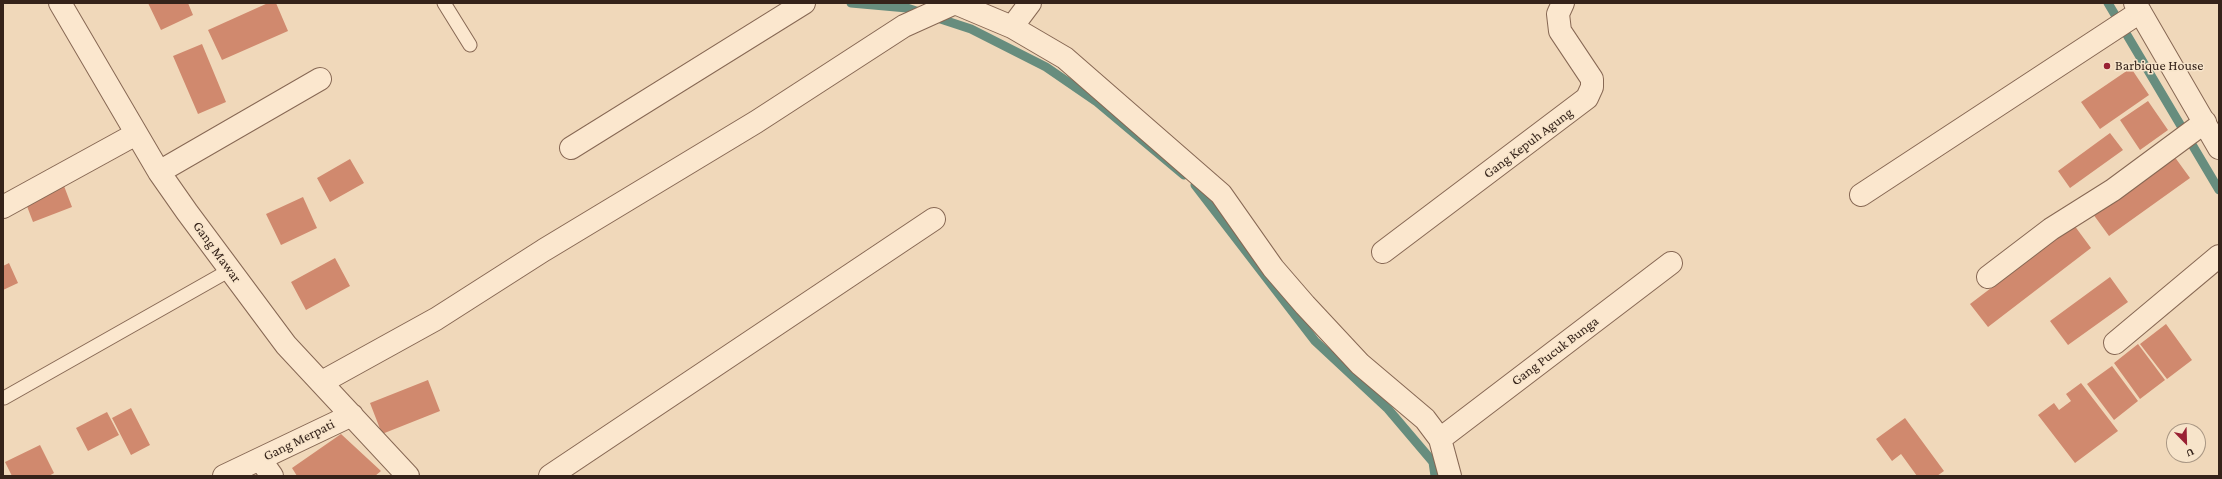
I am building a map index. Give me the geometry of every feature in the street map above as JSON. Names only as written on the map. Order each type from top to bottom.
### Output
[{"type":"street","name":"Gang Mawar","points":[[60,3],[136,134],[160,172],[230,270],[286,346],[322,382],[408,476]]},
{"type":"street","points":[[571,148],[804,3]]},
{"type":"street","points":[[322,382],[436,319],[544,250],[756,122],[909,23],[955,3],[1012,27],[1065,58],[1221,194],[1274,268],[1305,305],[1360,364],[1425,419],[1440,439],[1450,476]]},
{"type":"street","points":[[1012,27],[1030,3]]},
{"type":"street","name":"Gang Kepuh Agung","points":[[1383,252],[1587,98],[1592,88],[1592,79],[1560,31],[1558,14],[1563,3]]},
{"type":"street","points":[[1862,196],[2102,36],[2134,11],[2193,131],[2219,147]]},
{"type":"street","points":[[160,172],[320,79]]},
{"type":"street","points":[[1988,277],[2051,230],[2113,190],[2193,131]]},
{"type":"street","points":[[3,207],[136,134]]},
{"type":"street","points":[[550,476],[934,219]]},
{"type":"street","points":[[2115,343],[2219,256]]},
{"type":"street","name":"Gang Pucuk Bunga","points":[[1440,439],[1671,263]]},
{"type":"street","name":"Gang Merpati","points":[[224,476],[266,467],[352,415]]},
{"type":"lane","points":[[444,3],[470,45]]},
{"type":"lane","points":[[4,398],[230,270]]},
{"type":"building","points":[[148,3],[188,3],[193,15],[161,30]]},
{"type":"building","points":[[268,3],[276,3],[288,31],[222,60],[208,30]]},
{"type":"building","points":[[202,44],[226,102],[198,114],[173,56]]},
{"type":"building","points":[[2131,68],[2149,95],[2100,129],[2081,102]]},
{"type":"building","points":[[2148,101],[2168,130],[2140,150],[2120,120]]},
{"type":"building","points":[[2110,133],[2123,150],[2070,188],[2058,171]]},
{"type":"building","points":[[2174,156],[2190,178],[2109,236],[2093,214]]},
{"type":"building","points":[[350,159],[364,183],[330,202],[317,178]]},
{"type":"building","points":[[64,186],[72,207],[33,222],[25,201]]},
{"type":"building","points":[[303,197],[317,228],[281,245],[266,214]]},
{"type":"building","points":[[2074,225],[2091,248],[1988,327],[1970,304]]},
{"type":"building","points":[[335,258],[350,286],[306,310],[291,282]]},
{"type":"building","points":[[9,263],[18,283],[3,290],[3,266]]},
{"type":"building","points":[[2110,277],[2128,302],[2068,345],[2050,321]]},
{"type":"building","points":[[2166,324],[2192,360],[2167,379],[2140,344]]},
{"type":"building","points":[[2138,344],[2165,380],[2140,399],[2114,363]]},
{"type":"building","points":[[2112,366],[2138,401],[2114,420],[2087,384]]},
{"type":"building","points":[[428,380],[440,411],[382,434],[370,403]]},
{"type":"building","points":[[2081,383],[2118,431],[2075,463],[2038,415],[2054,403],[2059,410],[2071,401],[2066,394]]},
{"type":"building","points":[[131,408],[150,445],[131,455],[112,418]]},
{"type":"building","points":[[107,412],[119,435],[88,451],[76,428]]},
{"type":"building","points":[[1905,418],[1944,471],[1937,476],[1917,476],[1901,454],[1892,461],[1876,439]]},
{"type":"building","points":[[341,434],[381,471],[375,476],[297,476],[292,468]]},
{"type":"building","points":[[40,445],[54,473],[49,476],[12,476],[5,462]]},
{"type":"waterway","points":[[851,3],[907,8],[971,29],[1046,67],[1097,102],[1184,175]]},
{"type":"waterway","points":[[2108,3],[2219,190]]},
{"type":"waterway","points":[[1195,185],[1315,341],[1388,409],[1433,462],[1435,476]]},
{"type":"place","name":"Barbique House","points":[[2107,66]]}]
